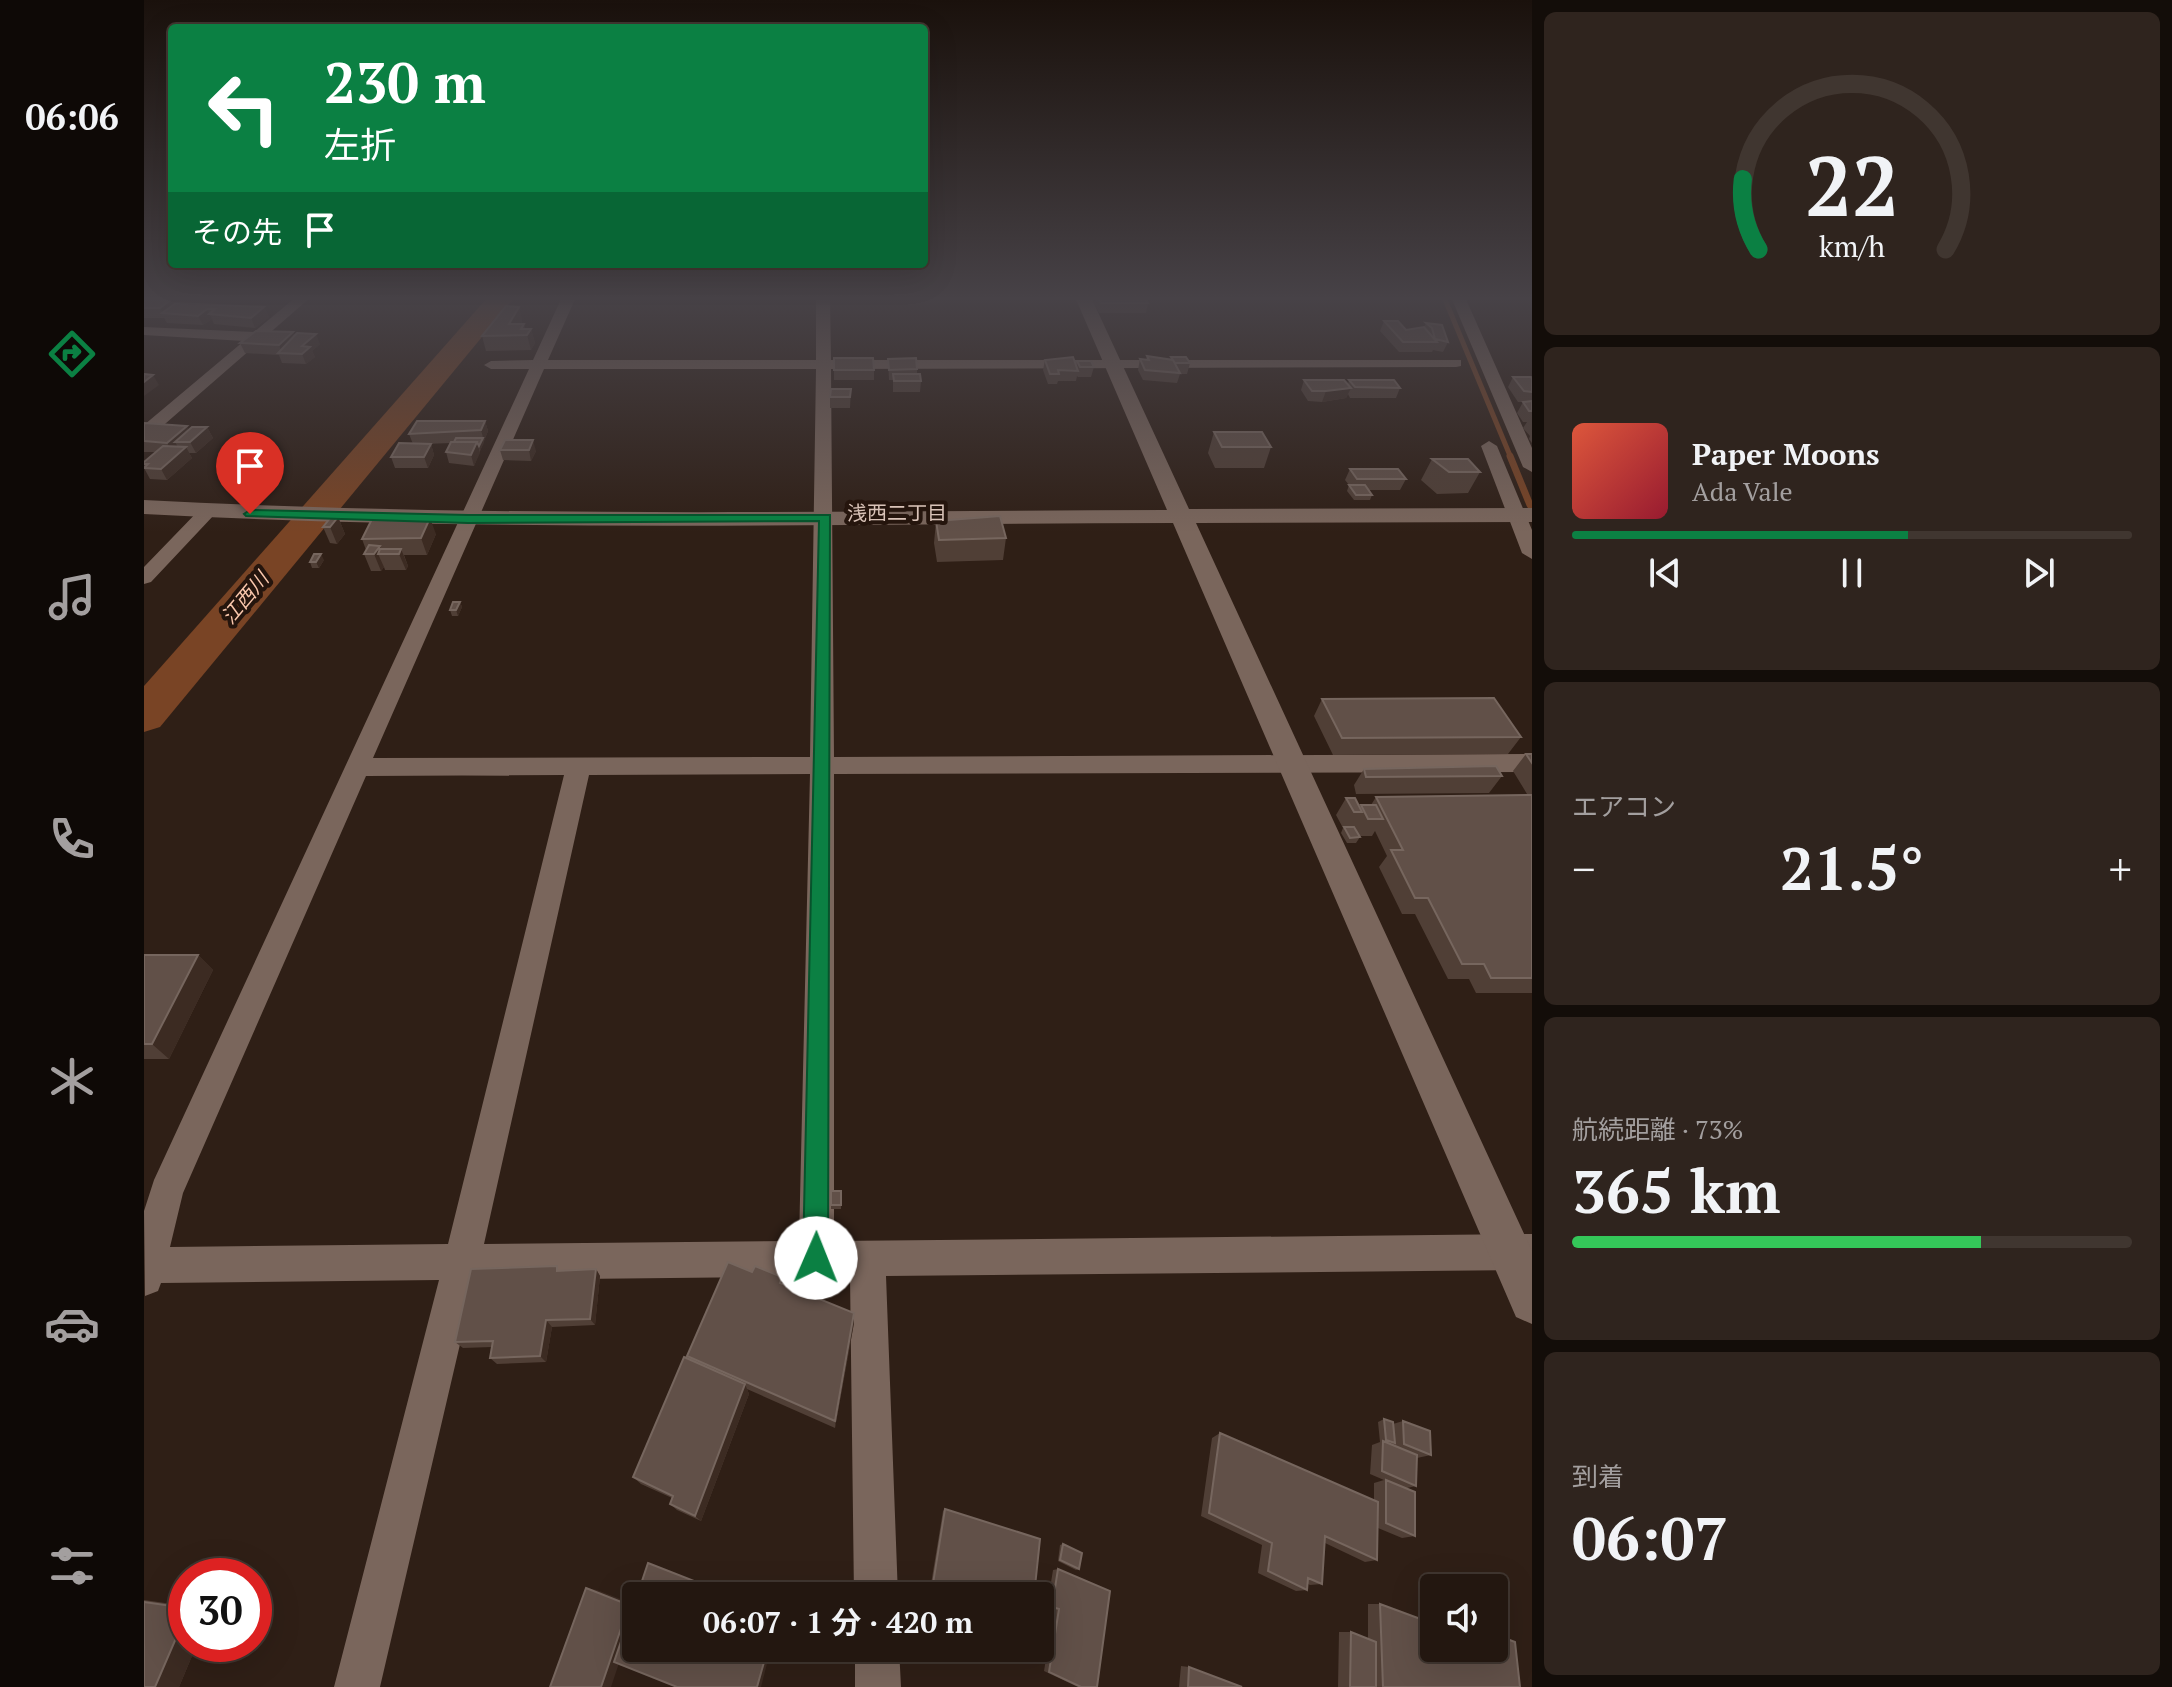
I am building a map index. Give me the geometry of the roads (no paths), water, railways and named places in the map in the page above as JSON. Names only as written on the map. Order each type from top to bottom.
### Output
[{"type":"street","points":[[144,433],[212,376]]},
{"type":"street","points":[[532,376],[166,1192],[147,1273],[462,1261],[1521,1252]]},
{"type":"street","points":[[816,1258],[825,376]]},
{"type":"street","points":[[1117,376],[1293,766],[1521,1252],[1532,1301]]},
{"type":"street","points":[[1492,376],[1532,467]]},
{"type":"street","points":[[1495,382],[1517,383]]},
{"type":"street","points":[[1489,446],[1524,515],[1532,553]]},
{"type":"street","points":[[144,507],[333,517],[468,519],[1524,515]]},
{"type":"street","points":[[144,578],[216,512]]},
{"type":"street","points":[[357,767],[578,768],[822,763],[1293,766],[1532,763]]},
{"type":"street","points":[[357,1687],[462,1261],[578,768]]},
{"type":"street","points":[[868,1256],[876,1582]]},
{"type":"street","points":[[877,1662],[878,1687]]},
{"type":"waterway","name":"江西川","points":[[144,716],[435,376]]},
{"type":"waterway","points":[[1477,376],[1511,458]]},
{"type":"waterway","points":[[1510,456],[1530,505]]},
{"type":"district","name":"浅西二丁目","points":[[897,513]]}]
